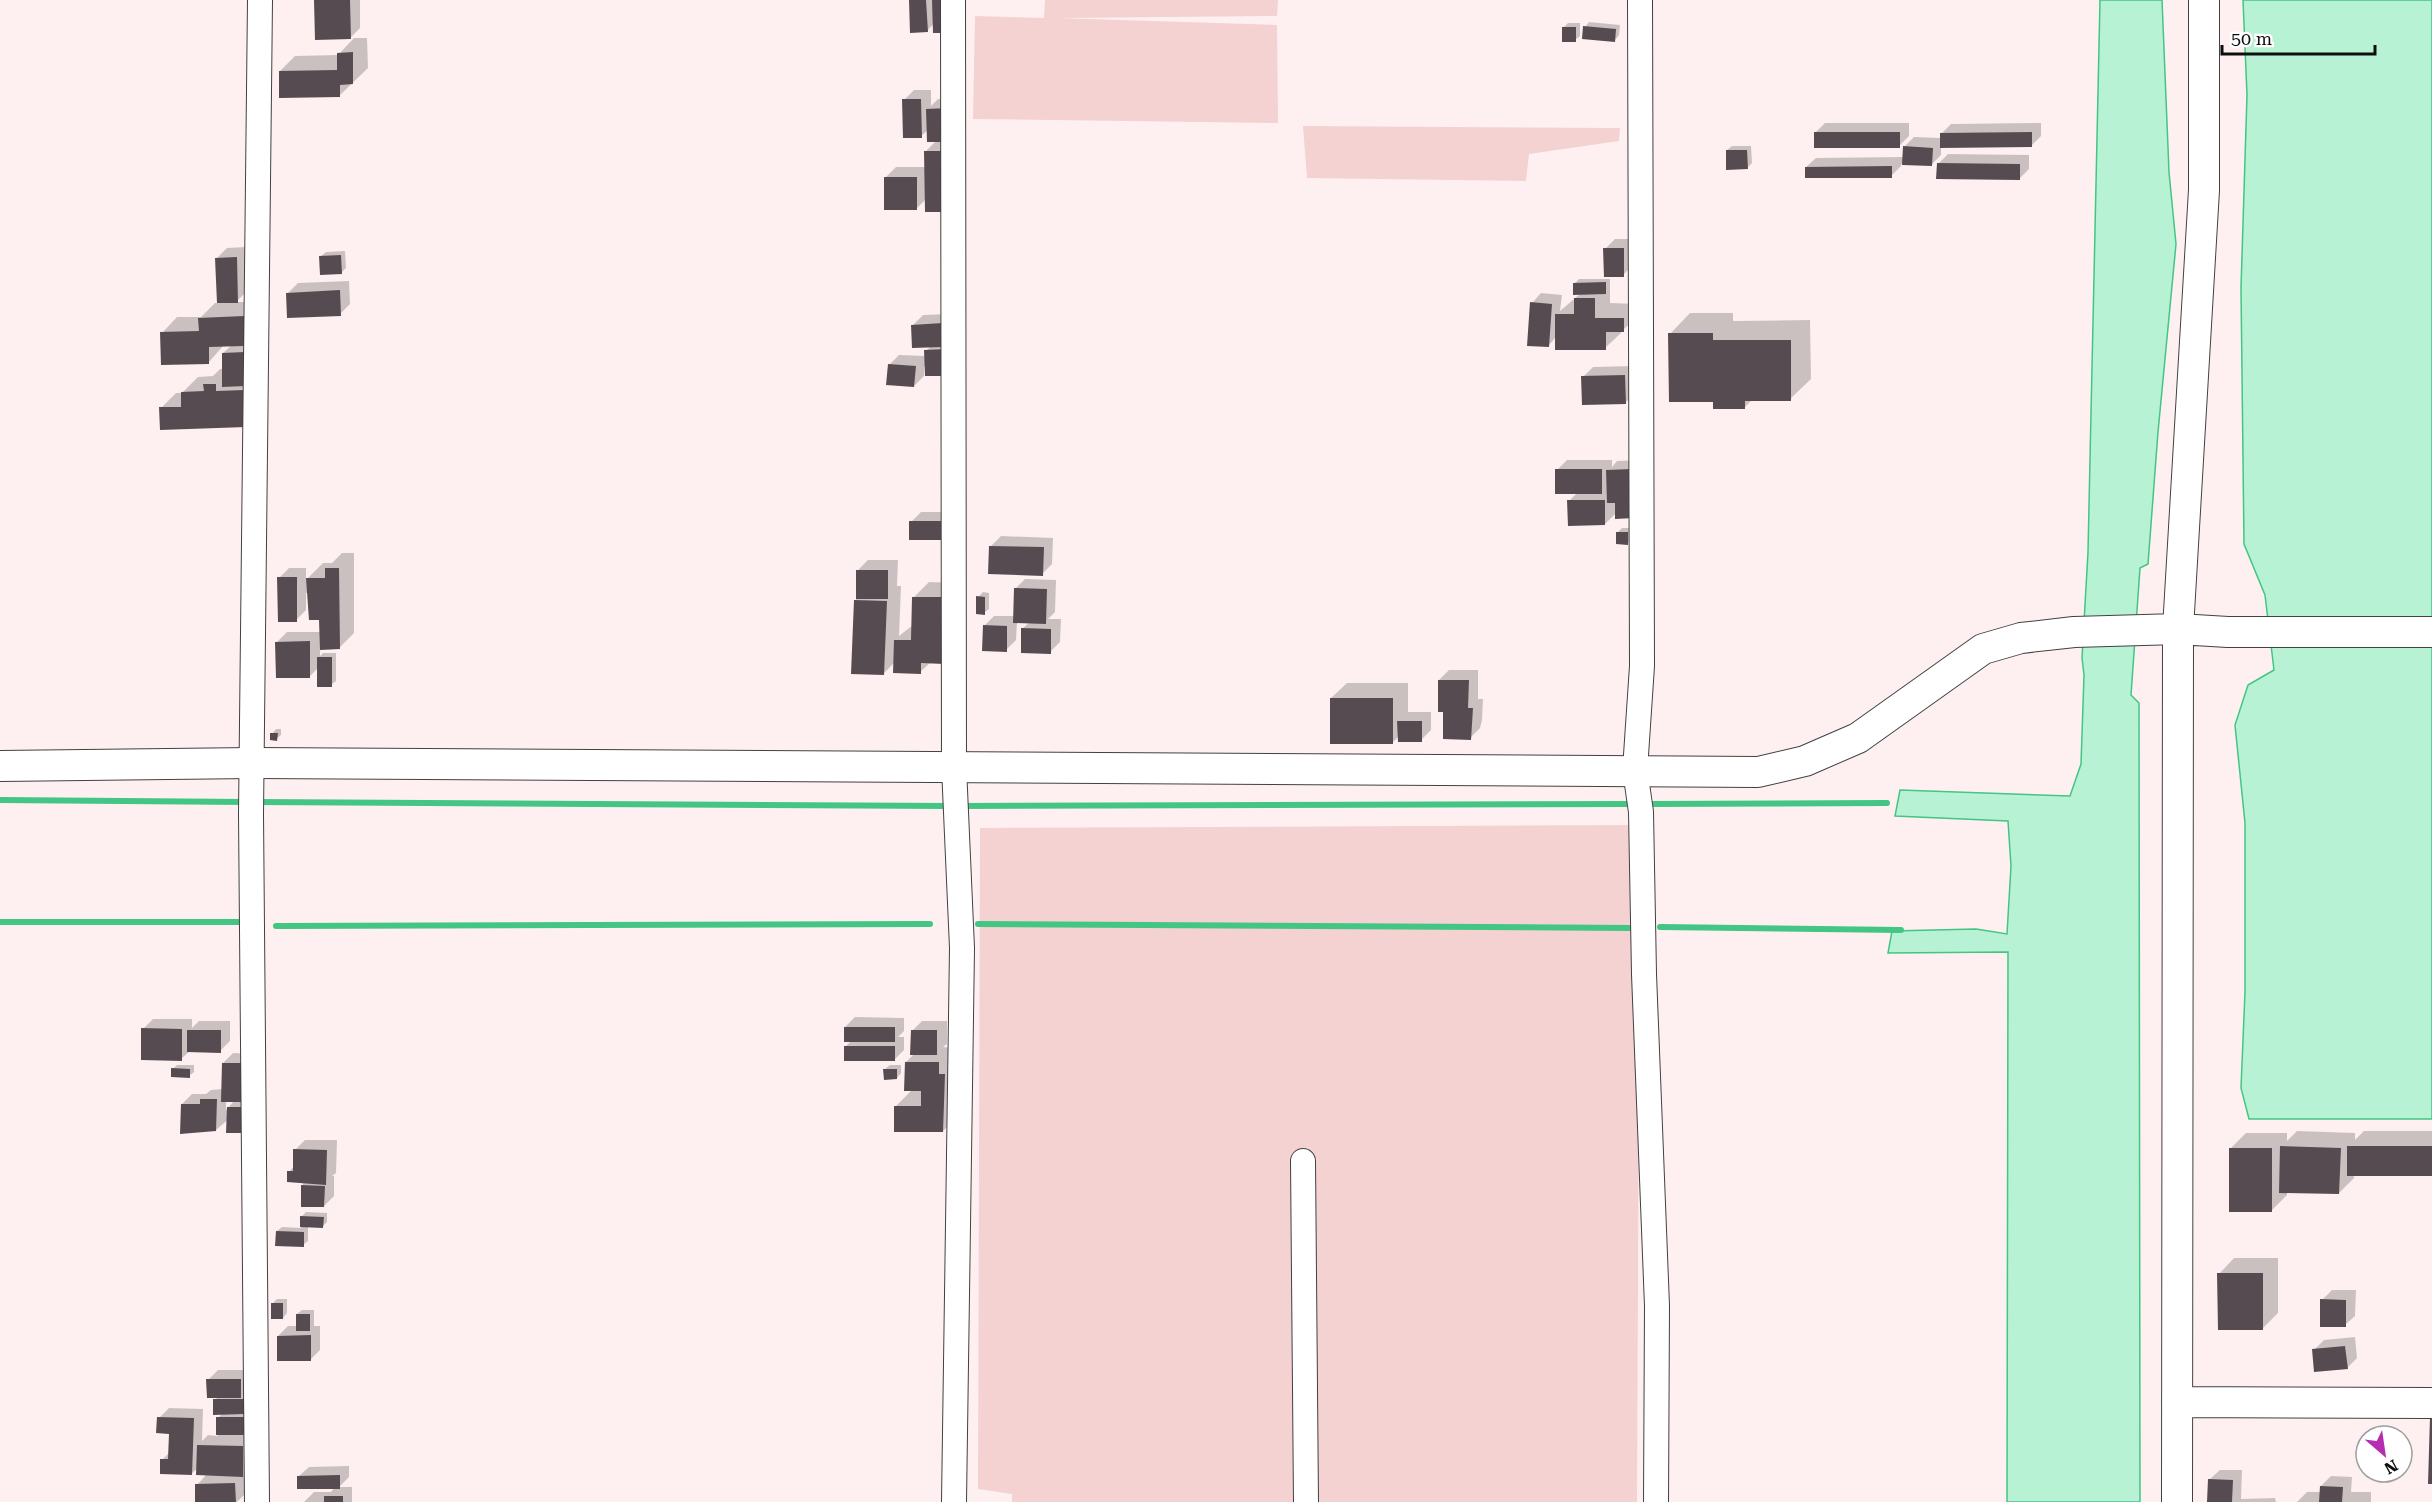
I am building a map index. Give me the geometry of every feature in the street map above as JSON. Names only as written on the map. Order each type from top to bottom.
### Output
[{"type":"street","points":[[257,1502],[251,814],[260,0]]},
{"type":"street","points":[[953,0],[954,767],[962,948],[954,1502]]},
{"type":"street","points":[[1640,0],[1642,666],[1635,770],[1641,812],[1644,974],[1657,1306],[1656,1502]]},
{"type":"street","points":[[2177,1502],[2178,630],[2204,190],[2204,0]]},
{"type":"street","points":[[0,765],[252,769],[954,767],[1758,772],[1805,761],[1858,738],[1983,649],[2021,638],[2074,632],[2178,630],[2432,632]]},
{"type":"street","points":[[1303,1161],[1306,1502]]},
{"type":"street","points":[[2177,1402],[2432,1403]]},
{"type":"shaded area","points":[[1045,0],[1278,0],[1277,16],[1058,18],[1277,25],[1278,123],[973,119],[975,16],[1044,18]]},
{"type":"shaded area","points":[[2100,0],[2162,0],[2169,172],[2176,244],[2148,564],[2140,568],[2131,695],[2139,703],[2140,1502],[2007,1502],[2008,952],[1888,953],[1892,931],[1976,929],[2007,934],[2011,866],[2008,821],[1895,816],[1900,790],[2070,796],[2081,764]]},
{"type":"shaded area","points":[[2243,0],[2432,0],[2432,1119],[2249,1119],[2241,1088],[2245,992],[2245,823],[2235,725],[2248,685],[2274,670],[2265,595],[2244,544],[2241,288],[2247,95]]},
{"type":"shaded area","points":[[1303,126],[1620,128],[1619,141],[1529,154],[1526,181],[1307,178]]},
{"type":"shaded area","points":[[1640,825],[1637,1502],[1012,1502],[1012,1494],[978,1489],[980,828]]},
{"type":"building","points":[[314,0],[350,0],[351,39],[315,40]]},
{"type":"building","points":[[909,0],[926,0],[928,32],[910,33]]},
{"type":"building","points":[[932,0],[945,0],[947,33],[933,33]]},
{"type":"building","points":[[1583,26],[1616,29],[1615,42],[1582,39]]},
{"type":"building","points":[[1562,27],[1576,27],[1576,42],[1562,42]]},
{"type":"building","points":[[353,52],[353,84],[340,85],[340,97],[279,98],[279,71],[337,70],[337,53]]},
{"type":"building","points":[[902,99],[921,99],[922,138],[903,138]]},
{"type":"building","points":[[949,108],[949,142],[927,142],[926,109]]},
{"type":"building","points":[[1814,132],[1900,132],[1900,148],[1814,148]]},
{"type":"building","points":[[2032,132],[2032,147],[1940,148],[1940,133]]},
{"type":"building","points":[[1903,146],[1933,148],[1932,166],[1902,165]]},
{"type":"building","points":[[1726,150],[1747,150],[1748,169],[1726,170]]},
{"type":"building","points":[[924,151],[947,151],[948,212],[925,212]]},
{"type":"building","points":[[1937,163],[2020,164],[2020,180],[1936,179]]},
{"type":"building","points":[[1892,166],[1892,178],[1805,178],[1805,167]]},
{"type":"building","points":[[884,177],[917,177],[917,210],[884,210]]},
{"type":"building","points":[[1603,248],[1624,248],[1624,277],[1604,277]]},
{"type":"building","points":[[341,255],[342,274],[320,275],[319,256]]},
{"type":"building","points":[[237,257],[238,303],[217,303],[215,258]]},
{"type":"building","points":[[1606,282],[1606,294],[1573,295],[1573,283]]},
{"type":"building","points":[[340,290],[341,316],[287,318],[286,293]]},
{"type":"building","points":[[1574,298],[1595,298],[1595,318],[1624,318],[1624,332],[1606,332],[1606,350],[1555,350],[1555,314],[1574,314]]},
{"type":"building","points":[[1530,302],[1552,304],[1549,347],[1527,346]]},
{"type":"building","points":[[244,316],[244,346],[209,347],[209,364],[161,365],[160,332],[199,331],[198,318]]},
{"type":"building","points":[[943,323],[943,347],[912,348],[911,325]]},
{"type":"building","points":[[1668,333],[1713,333],[1713,340],[1791,340],[1791,401],[1745,401],[1745,409],[1713,409],[1713,402],[1669,402]]},
{"type":"building","points":[[947,349],[948,376],[925,376],[924,350]]},
{"type":"building","points":[[245,352],[246,386],[222,387],[222,353]]},
{"type":"building","points":[[888,364],[916,366],[914,387],[886,385]]},
{"type":"building","points":[[1625,375],[1626,404],[1582,405],[1581,376]]},
{"type":"building","points":[[203,384],[216,384],[216,391],[245,390],[246,427],[160,430],[159,407],[181,407],[181,392],[204,391]]},
{"type":"building","points":[[1555,469],[1602,469],[1602,494],[1555,494]]},
{"type":"building","points":[[1632,469],[1634,518],[1615,519],[1615,503],[1607,503],[1606,470]]},
{"type":"building","points":[[1567,500],[1605,500],[1605,525],[1568,526]]},
{"type":"building","points":[[909,521],[947,521],[947,540],[909,540]]},
{"type":"building","points":[[1616,532],[1628,532],[1628,545],[1616,544]]},
{"type":"building","points":[[989,546],[1044,547],[1043,576],[988,574]]},
{"type":"building","points":[[325,568],[339,568],[340,649],[320,650],[319,620],[309,620],[306,578],[325,578]]},
{"type":"building","points":[[856,570],[888,570],[888,599],[856,599]]},
{"type":"building","points":[[277,577],[297,577],[297,622],[278,622]]},
{"type":"building","points":[[1014,588],[1047,589],[1046,624],[1013,623]]},
{"type":"building","points":[[976,596],[985,597],[985,615],[976,614]]},
{"type":"building","points":[[912,597],[946,597],[944,664],[921,663],[921,674],[893,673],[894,640],[911,640]]},
{"type":"building","points":[[854,600],[887,601],[884,675],[851,674]]},
{"type":"building","points":[[983,625],[1007,626],[1007,652],[982,651]]},
{"type":"building","points":[[1021,628],[1051,629],[1051,654],[1021,653]]},
{"type":"building","points":[[310,641],[310,678],[276,678],[275,642]]},
{"type":"building","points":[[317,657],[332,657],[332,687],[317,687]]},
{"type":"building","points":[[1438,680],[1469,680],[1468,708],[1473,708],[1471,740],[1443,739],[1443,712],[1438,712]]},
{"type":"building","points":[[1330,698],[1393,698],[1393,744],[1330,744]]},
{"type":"building","points":[[1397,721],[1422,721],[1422,742],[1398,742]]},
{"type":"building","points":[[270,733],[278,733],[277,741],[270,740]]},
{"type":"building","points":[[844,1027],[895,1027],[895,1042],[844,1042]]},
{"type":"building","points":[[141,1028],[182,1029],[182,1061],[141,1060]]},
{"type":"building","points":[[187,1030],[221,1030],[221,1053],[187,1052]]},
{"type":"building","points":[[911,1030],[937,1030],[937,1055],[910,1055]]},
{"type":"building","points":[[844,1046],[895,1046],[895,1061],[844,1061]]},
{"type":"building","points":[[905,1062],[939,1062],[939,1074],[945,1074],[943,1132],[894,1132],[894,1106],[921,1106],[921,1091],[904,1091]]},
{"type":"building","points":[[222,1063],[242,1063],[241,1102],[221,1102]]},
{"type":"building","points":[[171,1068],[190,1069],[190,1078],[171,1077]]},
{"type":"building","points":[[883,1069],[897,1069],[897,1079],[884,1080]]},
{"type":"building","points":[[200,1099],[217,1099],[216,1131],[180,1134],[181,1104],[200,1104]]},
{"type":"building","points":[[227,1107],[245,1107],[244,1133],[226,1133]]},
{"type":"building","points":[[2280,1146],[2341,1148],[2339,1194],[2279,1193]]},
{"type":"building","points":[[2347,1146],[2432,1146],[2432,1176],[2347,1176]]},
{"type":"building","points":[[2229,1148],[2272,1148],[2272,1212],[2229,1212]]},
{"type":"building","points":[[293,1149],[327,1150],[326,1185],[287,1182],[287,1171],[293,1171]]},
{"type":"building","points":[[301,1185],[325,1186],[324,1207],[301,1207]]},
{"type":"building","points":[[300,1216],[324,1217],[323,1228],[300,1227]]},
{"type":"building","points":[[276,1231],[304,1232],[304,1247],[275,1246]]},
{"type":"building","points":[[2217,1273],[2263,1273],[2263,1330],[2218,1330]]},
{"type":"building","points":[[2320,1299],[2346,1300],[2346,1327],[2320,1327]]},
{"type":"building","points":[[271,1303],[283,1303],[283,1319],[271,1319]]},
{"type":"building","points":[[296,1314],[310,1314],[310,1331],[296,1331]]},
{"type":"building","points":[[311,1335],[311,1361],[277,1361],[277,1336]]},
{"type":"building","points":[[2345,1346],[2348,1369],[2314,1372],[2312,1349]]},
{"type":"building","points":[[206,1379],[241,1379],[241,1398],[207,1398]]},
{"type":"building","points":[[213,1399],[244,1399],[244,1414],[213,1415]]},
{"type":"building","points":[[157,1417],[194,1418],[192,1475],[160,1474],[160,1459],[168,1459],[169,1434],[156,1433]]},
{"type":"building","points":[[216,1417],[247,1417],[247,1435],[216,1435]]},
{"type":"building","points":[[2430,1417],[2432,1417],[2432,1484],[2428,1484]]},
{"type":"building","points":[[197,1445],[243,1446],[243,1477],[196,1475]]},
{"type":"building","points":[[340,1475],[340,1489],[297,1489],[297,1476]]},
{"type":"building","points":[[2208,1479],[2233,1480],[2232,1502],[2207,1502]]},
{"type":"building","points":[[235,1483],[236,1502],[195,1502],[195,1484]]},
{"type":"building","points":[[2320,1486],[2343,1487],[2342,1502],[2319,1502]]},
{"type":"building","points":[[324,1496],[343,1496],[343,1502],[324,1502]]},
{"type":"waterway","points":[[0,800],[246,802]]},
{"type":"waterway","points":[[256,802],[951,806]]},
{"type":"waterway","points":[[1645,804],[1887,803]]},
{"type":"waterway","points":[[961,806],[1635,804]]},
{"type":"waterway","points":[[0,922],[240,922]]},
{"type":"waterway","points":[[276,926],[930,924]]},
{"type":"waterway","points":[[978,924],[1631,928]]},
{"type":"waterway","points":[[1660,927],[1901,930]]}]
